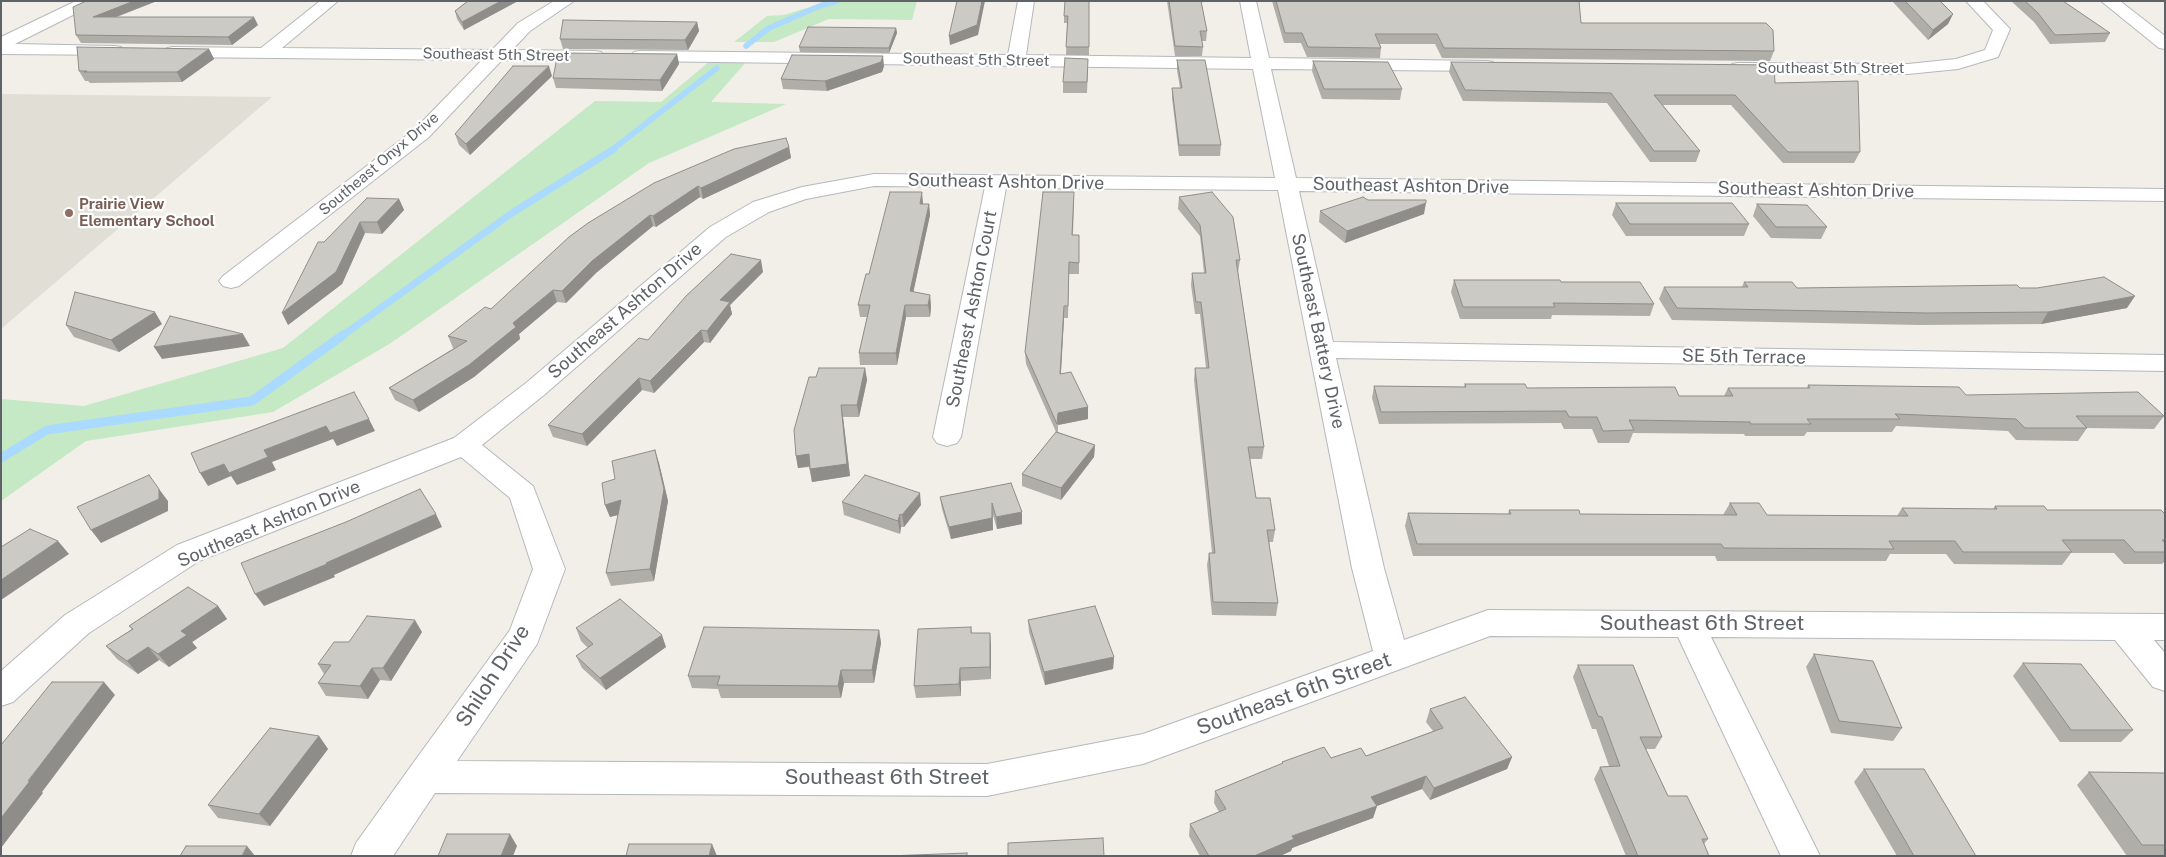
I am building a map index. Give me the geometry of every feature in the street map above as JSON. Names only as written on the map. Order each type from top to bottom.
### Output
[{"type":"street","points":[[1,44],[89,1]]},
{"type":"street","points":[[265,53],[330,1]]},
{"type":"street","name":"Southeast Onyx Drive","points":[[231,281],[422,133],[524,27],[566,1]]},
{"type":"street","points":[[1016,60],[1026,1]]},
{"type":"street","name":"Southeast Battery Drive","points":[[1248,1],[1368,568],[1392,659]]},
{"type":"street","name":"Southeast 5th Street","points":[[1719,68],[1908,69],[1951,64],[1992,53],[2002,29],[1974,1]]},
{"type":"street","points":[[2109,1],[2165,44]]},
{"type":"street","points":[[1,49],[128,51]]},
{"type":"street","name":"Southeast 5th Street","points":[[157,52],[1500,66]]},
{"type":"street","name":"Southeast Ashton Drive","points":[[1,692],[77,624],[188,554],[464,445],[535,389],[718,232],[761,207],[802,193],[874,180],[2122,193],[2165,195]]},
{"type":"street","name":"Southeast Ashton Court","points":[[947,437],[997,182]]},
{"type":"street","name":"SE 5th Terrace","points":[[1323,350],[2165,363]]},
{"type":"street","name":"Shiloh Drive","points":[[370,856],[525,635],[549,570],[523,493],[464,445]]},
{"type":"street","name":"Southeast 6th Street","points":[[424,777],[987,780],[1143,749],[1488,623],[2165,627]]},
{"type":"street","points":[[1688,624],[1801,856]]},
{"type":"street","points":[[2124,626],[2165,677]]},
{"type":"shaded area","name":"Prairie View Elementary School","points":[[1,94],[272,97],[1,329]]},
{"type":"green space","points":[[829,1],[917,1],[912,20],[829,19],[774,42],[734,42],[767,16],[784,15]]},
{"type":"green space","points":[[710,61],[746,62],[711,102],[786,104],[649,163],[391,343],[273,412],[86,441],[1,501],[1,399],[84,406],[283,348],[595,101],[661,102]]},
{"type":"building","points":[[86,1],[134,1],[93,17],[254,17],[228,37],[76,35],[73,7]]},
{"type":"building","points":[[468,1],[501,1],[462,22],[455,11]]},
{"type":"building","points":[[957,1],[982,1],[977,25],[949,36]]},
{"type":"building","points":[[1065,1],[1089,1],[1089,47],[1066,47],[1068,16],[1064,16]]},
{"type":"building","points":[[1169,1],[1201,1],[1207,31],[1200,31],[1203,47],[1175,46]]},
{"type":"building","points":[[1276,1],[1579,1],[1581,23],[1766,23],[1773,30],[1774,51],[1444,48],[1437,34],[1375,34],[1381,48],[1308,47],[1302,33],[1285,33]]},
{"type":"building","points":[[1905,1],[1940,1],[1953,14],[1933,30]]},
{"type":"building","points":[[2025,1],[2063,1],[2110,33],[2055,35],[2038,13]]},
{"type":"building","points":[[563,20],[697,22],[685,40],[560,39]]},
{"type":"building","points":[[808,27],[896,28],[889,48],[799,47]]},
{"type":"building","points":[[77,47],[209,49],[177,72],[84,72],[87,71],[79,71]]},
{"type":"building","points":[[558,53],[677,54],[660,80],[553,78]]},
{"type":"building","points":[[792,55],[883,56],[881,62],[825,81],[781,79]]},
{"type":"building","points":[[1065,58],[1088,59],[1087,82],[1063,82]]},
{"type":"building","points":[[1177,60],[1205,60],[1221,145],[1179,145],[1172,88],[1182,88]]},
{"type":"building","points":[[1313,61],[1388,62],[1402,89],[1324,89]]},
{"type":"building","points":[[1451,62],[1774,65],[1775,83],[1858,81],[1860,152],[1788,152],[1735,95],[1654,95],[1700,151],[1654,151],[1611,93],[1465,90]]},
{"type":"building","points":[[513,66],[549,66],[466,144],[455,134]]},
{"type":"building","points":[[786,138],[789,147],[701,188],[698,186],[653,216],[650,215],[592,261],[562,291],[553,290],[513,323],[516,327],[469,365],[413,400],[389,388],[467,341],[448,336],[485,307],[491,309],[569,237],[588,223],[654,183],[734,149]]},
{"type":"building","points":[[890,192],[922,192],[920,204],[929,204],[910,291],[930,295],[928,305],[905,305],[896,353],[859,353],[870,305],[858,305],[866,274],[869,274]]},
{"type":"building","points":[[1043,192],[1074,192],[1072,235],[1079,235],[1079,263],[1069,262],[1068,306],[1064,306],[1060,374],[1071,372],[1088,407],[1058,413],[1057,424],[1025,352]]},
{"type":"building","points":[[1212,192],[1233,217],[1240,260],[1236,260],[1264,447],[1248,447],[1256,498],[1270,498],[1275,530],[1267,530],[1278,603],[1213,602],[1209,553],[1215,553],[1195,368],[1209,368],[1201,302],[1196,302],[1192,273],[1206,273],[1200,225],[1179,197]]},
{"type":"building","points":[[1363,197],[1368,200],[1426,200],[1426,203],[1347,231],[1320,211]]},
{"type":"building","points":[[367,198],[399,199],[377,222],[360,222],[336,272],[282,313],[318,242],[324,242]]},
{"type":"building","points":[[1616,203],[1732,203],[1749,224],[1630,224]]},
{"type":"building","points":[[1757,204],[1807,205],[1827,227],[1776,227]]},
{"type":"building","points":[[731,254],[761,260],[720,300],[730,302],[707,331],[701,330],[650,381],[639,378],[582,434],[548,425],[639,338],[648,340],[686,296]]},
{"type":"building","points":[[2104,277],[2135,296],[2048,312],[1927,313],[1677,308],[1664,287],[1748,287],[1744,282],[1792,282],[1797,288],[2017,285],[2020,288],[2037,288]]},
{"type":"building","points":[[1454,280],[1640,282],[1654,304],[1553,303],[1555,307],[1463,307]]},
{"type":"building","points":[[75,292],[155,312],[111,340],[66,325]]},
{"type":"building","points":[[170,316],[243,334],[154,347]]},
{"type":"building","points":[[819,368],[865,368],[857,405],[841,405],[847,464],[810,469],[809,454],[796,456],[794,430],[809,377],[816,377]]},
{"type":"building","points":[[1465,384],[1525,384],[1527,388],[1675,387],[1679,396],[1733,396],[1728,388],[1810,388],[1808,385],[1959,387],[1966,395],[2138,392],[2164,416],[2076,416],[2087,428],[2025,428],[2016,419],[1895,414],[1900,419],[1807,419],[1811,424],[1629,420],[1634,430],[1603,431],[1597,417],[1569,417],[1566,411],[1381,412],[1374,386],[1466,387]]},
{"type":"building","points":[[354,392],[369,419],[330,433],[326,426],[264,450],[268,457],[229,473],[224,464],[200,473],[191,453]]},
{"type":"building","points":[[1056,432],[1095,445],[1061,488],[1022,474]]},
{"type":"building","points":[[655,450],[664,489],[650,569],[606,573],[621,500],[605,505],[602,483],[615,479],[612,461]]},
{"type":"building","points":[[149,475],[159,489],[159,499],[91,530],[77,507]]},
{"type":"building","points":[[865,475],[920,493],[902,515],[900,514],[898,521],[842,502]]},
{"type":"building","points":[[1011,483],[1022,512],[996,517],[992,503],[992,518],[949,527],[940,497]]},
{"type":"building","points":[[420,489],[436,514],[327,564],[255,594],[241,563],[346,522]]},
{"type":"building","points":[[1730,503],[1759,503],[1767,515],[1908,516],[1902,508],[1997,509],[1995,506],[2044,506],[2047,510],[2161,510],[2165,514],[2165,540],[2162,540],[2165,543],[2165,552],[2135,552],[2124,540],[2062,540],[2072,552],[1963,552],[1955,541],[1889,541],[1894,549],[1724,548],[1721,544],[1417,544],[1408,513],[1511,514],[1509,510],[1579,510],[1580,514],[1737,515]]},
{"type":"building","points":[[30,529],[58,541],[1,580],[1,547]]},
{"type":"building","points":[[188,587],[218,606],[181,631],[187,635],[158,654],[148,647],[127,661],[106,646],[133,629],[129,626]]},
{"type":"building","points":[[620,599],[662,635],[600,678],[576,656],[593,644],[576,628]]},
{"type":"building","points":[[1095,606],[1114,657],[1044,672],[1028,620]]},
{"type":"building","points":[[367,616],[415,620],[383,668],[372,668],[360,686],[318,683],[331,665],[318,664],[334,642],[349,642]]},
{"type":"building","points":[[704,627],[879,630],[872,670],[841,670],[838,686],[717,685],[720,676],[688,676]]},
{"type":"building","points":[[971,627],[971,633],[990,633],[990,667],[960,668],[959,684],[914,686],[918,629]]},
{"type":"building","points":[[1814,654],[1873,661],[1902,728],[1839,721]]},
{"type":"building","points":[[2023,663],[2081,664],[2133,730],[2071,730]]},
{"type":"building","points":[[1578,665],[1633,665],[1662,737],[1640,737],[1668,796],[1687,796],[1708,839],[1702,839],[1709,856],[1638,856],[1600,767],[1620,766],[1602,717],[1598,716]]},
{"type":"building","points":[[52,682],[104,682],[1,818],[1,745]]},
{"type":"building","points":[[1465,697],[1512,757],[1434,788],[1426,776],[1371,797],[1377,806],[1292,836],[1294,839],[1254,856],[1209,856],[1190,824],[1226,809],[1215,791],[1282,762],[1324,747],[1331,758],[1361,748],[1366,756],[1443,728],[1430,709]]},
{"type":"building","points":[[270,728],[319,736],[259,814],[208,805]]},
{"type":"building","points":[[1864,769],[1924,769],[1976,856],[1914,856]]},
{"type":"building","points":[[2089,772],[2165,773],[2165,845],[2142,845]]},
{"type":"building","points":[[447,834],[510,834],[501,856],[438,856]]},
{"type":"building","points":[[1103,838],[1104,856],[1008,856],[1008,843]]},
{"type":"building","points":[[629,844],[712,844],[709,856],[626,856]]},
{"type":"building","points":[[186,846],[247,846],[242,856],[180,856]]},
{"type":"building","points":[[967,853],[967,856],[887,856]]},
{"type":"waterway","points":[[746,46],[769,28],[822,5],[837,1]]},
{"type":"waterway","points":[[612,150],[717,68]]},
{"type":"waterway","points":[[342,336],[512,213],[614,149]]},
{"type":"waterway","points":[[1,458],[47,430],[252,401],[343,335]]},
{"type":"place","name":"Prairie View Elementary School","points":[[69,213]]}]
